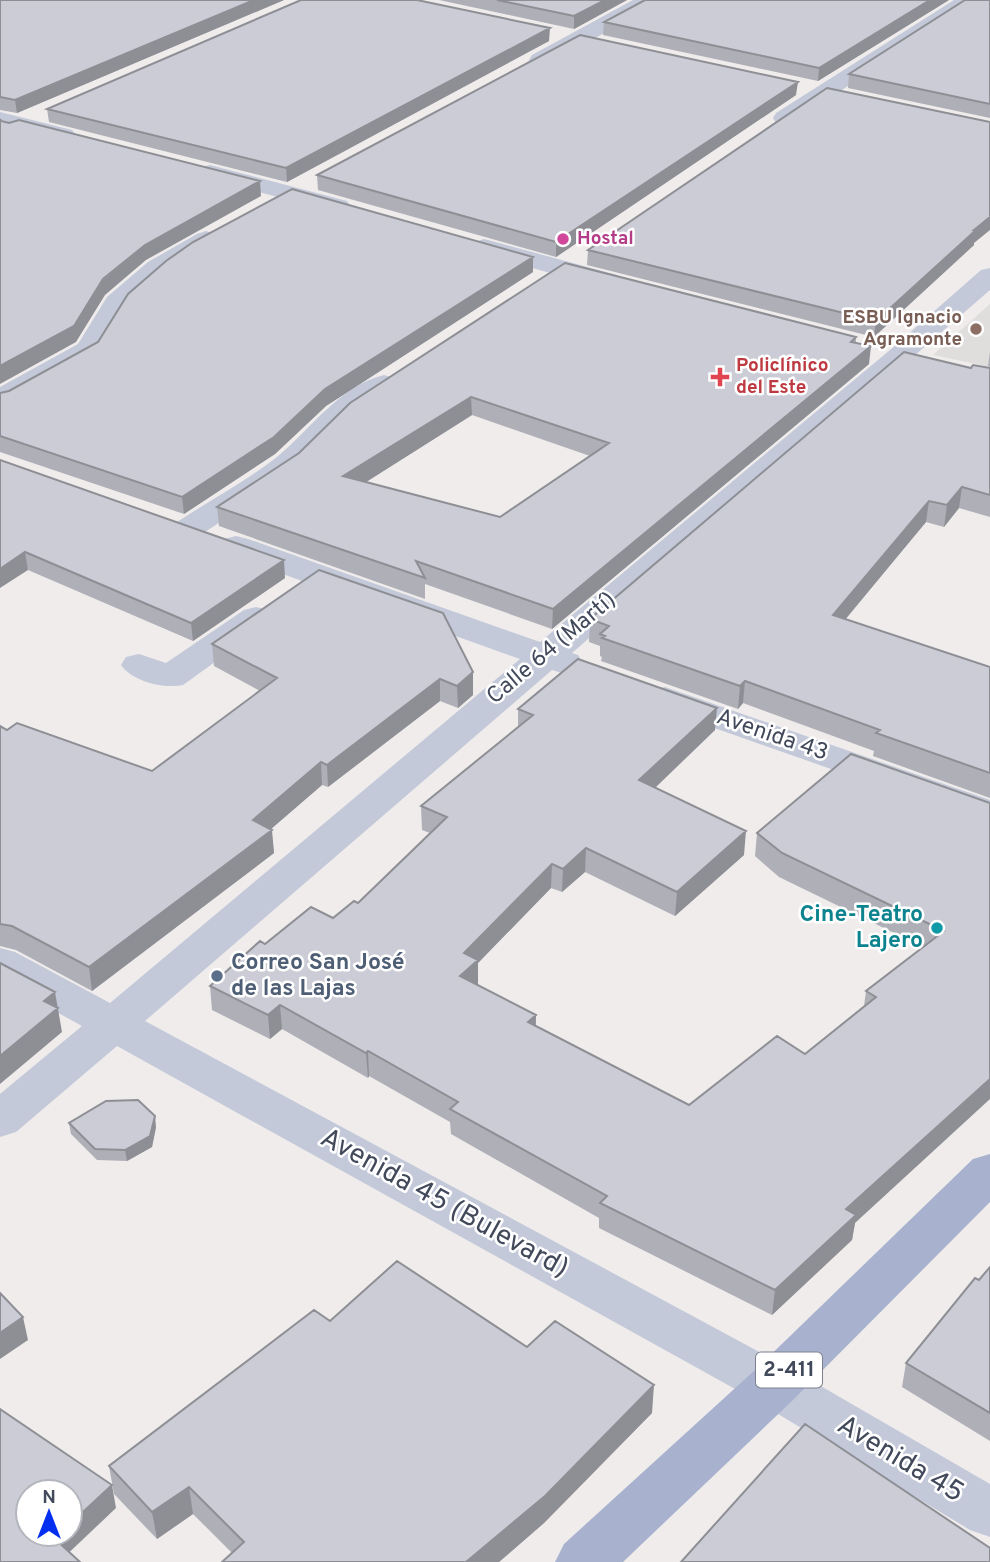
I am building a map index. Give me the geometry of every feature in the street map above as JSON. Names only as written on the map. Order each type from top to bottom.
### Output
[{"type":"main road","name":"2-411","points":[[584,1562],[774,1385],[990,1172]]},
{"type":"street","points":[[521,70],[648,0]]},
{"type":"street","points":[[765,131],[821,92],[968,0]]},
{"type":"street","points":[[542,30],[608,44]]},
{"type":"street","points":[[795,86],[847,98]]},
{"type":"street","points":[[6,125],[56,108]]},
{"type":"street","points":[[6,125],[83,140]]},
{"type":"street","points":[[187,166],[367,215]]},
{"type":"street","points":[[255,212],[314,180]]},
{"type":"street","points":[[0,399],[89,350],[117,303],[157,268],[231,225]]},
{"type":"street","points":[[457,240],[625,286]]},
{"type":"street","points":[[537,284],[583,254]]},
{"type":"street","name":"Calle 64 (Martí)","points":[[0,1120],[900,356],[990,276]]},
{"type":"street","points":[[408,368],[338,414],[288,463],[176,525],[597,674]]},
{"type":"street","points":[[139,665],[170,677],[318,574]]},
{"type":"street","name":"Avenida 43","points":[[636,688],[990,813]]},
{"type":"street","points":[[0,962],[114,1022]]},
{"type":"street","name":"Avenida 45 (Bulevard)","points":[[114,1022],[774,1385]]},
{"type":"street","name":"Avenida 45","points":[[774,1385],[990,1513]]},
{"type":"shaded area","name":"ESBU Ignacio Agramonte","points":[[990,304],[990,367],[933,355]]},
{"type":"building","points":[[0,0],[254,0],[15,100],[0,97]]},
{"type":"building","points":[[301,0],[417,0],[550,28],[286,168],[47,109]]},
{"type":"building","points":[[497,0],[605,0],[574,16]]},
{"type":"building","points":[[645,0],[930,0],[819,68],[604,22]]},
{"type":"building","points":[[965,0],[990,0],[990,104],[849,74]]},
{"type":"building","points":[[580,35],[798,82],[556,242],[317,175]]},
{"type":"building","points":[[827,88],[990,122],[990,217],[876,321],[588,250]]},
{"type":"building","points":[[0,119],[9,123],[19,120],[260,181],[145,245],[103,279],[74,326],[0,366]]},
{"type":"building","points":[[292,189],[533,257],[325,389],[274,437],[182,497],[0,436],[0,393],[9,391],[98,342],[128,294],[166,261],[193,242]]},
{"type":"building","points":[[565,263],[856,337],[851,342],[871,346],[553,609],[416,561],[425,578],[217,507],[299,453],[350,403]],"holes":[[[471,397],[609,443],[500,517],[343,476]]]},
{"type":"building","points":[[904,352],[971,368],[973,365],[990,368],[990,495],[962,487],[947,505],[929,501],[833,615],[990,667],[990,773],[876,733],[880,730],[745,681],[740,686],[602,638],[605,636],[600,634],[609,626],[590,619]]},
{"type":"building","points":[[0,460],[284,560],[191,623],[25,552],[0,569]]},
{"type":"building","points":[[319,570],[443,613],[473,672],[457,686],[440,679],[327,765],[321,762],[253,820],[272,830],[89,967],[12,926],[0,924],[0,726],[7,730],[17,723],[152,771],[277,678],[212,644]]},
{"type":"building","points":[[578,659],[717,708],[639,780],[746,831],[677,892],[586,848],[563,869],[552,864],[464,953],[478,960],[460,976],[536,1015],[528,1022],[689,1105],[777,1036],[805,1054],[876,997],[866,991],[944,931],[782,853],[757,833],[851,754],[990,803],[990,1079],[846,1209],[856,1215],[775,1290],[600,1203],[607,1196],[450,1109],[458,1102],[368,1051],[366,1053],[280,1005],[268,1015],[210,986],[260,941],[265,944],[311,907],[333,918],[354,901],[358,903],[447,817],[421,806],[533,715],[518,709]]},
{"type":"building","points":[[0,963],[55,992],[44,1001],[58,1008],[0,1056]]},
{"type":"building","points":[[138,1100],[155,1116],[150,1136],[125,1150],[95,1149],[69,1123],[106,1101]]},
{"type":"building","points":[[397,1261],[527,1347],[555,1321],[654,1385],[545,1496],[466,1562],[222,1562],[244,1542],[189,1487],[152,1512],[109,1466],[314,1310],[330,1321]]},
{"type":"building","points":[[990,1267],[990,1413],[906,1363],[975,1278],[979,1280]]},
{"type":"building","points":[[0,1293],[23,1317],[0,1333]]},
{"type":"building","points":[[0,1409],[112,1485],[84,1511],[84,1478],[14,1478],[14,1548],[65,1548],[80,1562],[0,1562]]},
{"type":"building","points":[[805,1424],[990,1548],[990,1562],[681,1562]]},
{"type":"place","name":"Hostal","points":[[563,239]]},
{"type":"place","name":"ESBU Ignacio Agramonte","points":[[976,329]]},
{"type":"place","name":"Policlínico del Este","points":[[720,377]]},
{"type":"place","name":"Cine-Teatro Lajero","points":[[937,928]]},
{"type":"place","name":"Correo San José de las Lajas","points":[[217,976]]}]
